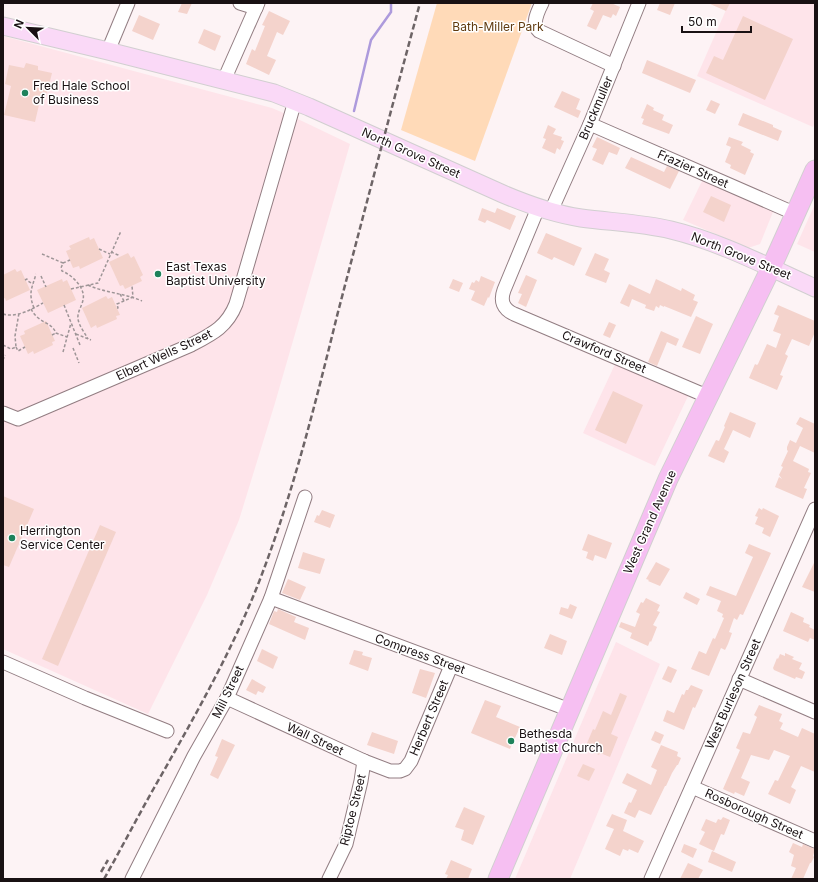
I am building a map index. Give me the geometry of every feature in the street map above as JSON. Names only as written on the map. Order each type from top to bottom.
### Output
[{"type":"highway","name":"West Grand Avenue","points":[[498,879],[660,499],[772,268],[815,170]]},
{"type":"main road","name":"North Grove Street","points":[[3,26],[260,88],[295,100],[496,191],[544,209],[581,218],[657,227],[684,233],[712,242],[815,288]]},
{"type":"street","points":[[108,51],[128,3]]},
{"type":"street","points":[[224,80],[257,5],[240,3]]},
{"type":"street","points":[[542,3],[535,20],[536,29],[543,34],[614,66]]},
{"type":"street","name":"Bruckmuller","points":[[503,303],[502,296],[504,290],[544,209],[590,124],[639,3]]},
{"type":"street","name":"Elbert Wells Street","points":[[3,413],[18,419],[191,345],[219,329],[227,321],[236,304],[295,100]]},
{"type":"street","name":"Frazier Street","points":[[590,124],[796,214]]},
{"type":"street","name":"Crawford Street","points":[[503,303],[508,311],[514,314],[709,397]]},
{"type":"street","name":"Mill Street","points":[[132,879],[194,756],[227,698],[271,598],[305,497]]},
{"type":"street","name":"West Burleson Street","points":[[651,879],[815,509]]},
{"type":"street","name":"Compress Street","points":[[271,598],[570,710]]},
{"type":"street","points":[[3,662],[85,698],[167,731]]},
{"type":"street","name":"Herbert Street","points":[[405,769],[411,761],[451,666]]},
{"type":"street","points":[[739,679],[815,712]]},
{"type":"street","name":"Wall Street","points":[[227,698],[364,761],[390,771],[400,771],[405,769]]},
{"type":"street","name":"Riptoe Street","points":[[329,879],[346,844],[361,781],[364,761]]},
{"type":"street","name":"Rosborough Street","points":[[692,787],[815,841]]},
{"type":"path","points":[[72,289],[98,283],[121,231]]},
{"type":"path","points":[[99,249],[118,255],[119,257]]},
{"type":"path","points":[[42,254],[63,263],[70,260]]},
{"type":"path","points":[[63,263],[61,268],[62,271],[69,274],[73,278],[80,288],[84,298],[79,311],[78,320],[88,339]]},
{"type":"path","points":[[34,308],[30,299],[30,294],[36,274]]},
{"type":"path","points":[[41,276],[46,286]]},
{"type":"path","points":[[25,280],[27,279],[33,284]]},
{"type":"path","points":[[88,285],[104,291],[133,297],[142,301]]},
{"type":"path","points":[[132,286],[133,297]]},
{"type":"path","points":[[120,294],[124,301]]},
{"type":"path","points":[[117,308],[117,304],[133,297]]},
{"type":"path","points":[[3,314],[10,315],[19,313],[44,303]]},
{"type":"path","points":[[64,305],[80,345]]},
{"type":"path","points":[[32,309],[35,316],[53,327],[56,333]]},
{"type":"path","points":[[19,313],[15,336],[16,347],[18,351],[25,347]]},
{"type":"path","points":[[63,352],[71,323]]},
{"type":"path","points":[[52,335],[56,333],[67,336]]},
{"type":"path","points":[[76,334],[91,340]]},
{"type":"path","points":[[3,345],[11,349],[16,347]]},
{"type":"path","points":[[73,348],[79,363]]},
{"type":"path","points":[[3,360],[5,355]]},
{"type":"shaded area","points":[[729,3],[815,3],[815,122],[813,127],[697,76]]},
{"type":"shaded area","name":"East Texas Baptist University","points":[[3,36],[272,108],[350,144],[275,403],[239,520],[207,595],[148,714],[3,649]]},
{"type":"shaded area","points":[[704,177],[775,207],[760,244],[748,248],[683,220]]},
{"type":"shaded area","points":[[815,204],[815,252],[797,244]]},
{"type":"shaded area","points":[[617,360],[689,394],[655,466],[583,433]]},
{"type":"shaded area","points":[[616,642],[660,664],[570,879],[515,879]]},
{"type":"green space","name":"Bath-Miller Park","points":[[437,3],[532,3],[475,161],[401,130]]},
{"type":"building","points":[[182,3],[192,3],[187,14],[178,12]]},
{"type":"building","points":[[593,3],[611,3],[620,7],[616,16],[613,14],[611,18],[603,15],[596,30],[587,26],[594,11],[590,9]]},
{"type":"building","points":[[660,3],[675,3],[670,15],[657,10]]},
{"type":"building","points":[[708,3],[730,3],[726,11]]},
{"type":"building","points":[[269,11],[290,21],[283,35],[277,32],[267,56],[276,60],[269,75],[246,64],[252,49],[255,51],[265,26],[262,25]]},
{"type":"building","points":[[139,15],[160,24],[153,40],[132,31]]},
{"type":"building","points":[[743,16],[793,39],[765,100],[706,73],[714,56],[723,60]]},
{"type":"building","points":[[204,29],[221,36],[215,51],[198,43]]},
{"type":"building","points":[[647,60],[696,80],[690,93],[642,73]]},
{"type":"building","name":"Fred Hale School of Business","points":[[26,63],[38,66],[38,70],[52,73],[47,93],[42,92],[35,122],[4,115],[11,86],[5,84],[9,65],[24,68]]},
{"type":"building","points":[[562,91],[580,99],[576,109],[581,111],[578,118],[554,107]]},
{"type":"building","points":[[711,100],[720,104],[715,114],[706,110]]},
{"type":"building","points":[[647,104],[654,108],[653,110],[664,115],[662,120],[673,125],[669,134],[642,124],[644,119],[641,118]]},
{"type":"building","points":[[743,113],[773,125],[773,127],[782,131],[778,141],[738,125]]},
{"type":"building","points":[[548,125],[556,129],[553,134],[562,137],[561,140],[564,141],[560,150],[557,148],[555,154],[542,148],[546,139],[543,138]]},
{"type":"building","points":[[597,137],[620,148],[617,155],[609,152],[603,165],[592,160],[597,149],[592,147]]},
{"type":"building","points":[[729,137],[743,142],[741,145],[751,150],[750,152],[754,154],[745,175],[730,168],[731,165],[725,162],[731,147],[726,145]]},
{"type":"building","points":[[631,157],[664,172],[667,166],[679,171],[670,189],[625,168]]},
{"type":"building","points":[[711,196],[731,205],[724,222],[703,212]]},
{"type":"building","points":[[482,208],[495,213],[497,208],[516,216],[510,230],[487,220],[485,223],[478,220]]},
{"type":"building","points":[[546,233],[582,248],[574,266],[554,257],[552,260],[537,253]]},
{"type":"building","points":[[89,237],[90,240],[94,238],[103,258],[80,269],[79,266],[73,268],[66,251],[71,249],[69,246]]},
{"type":"building","points":[[128,253],[131,258],[134,256],[143,275],[140,277],[142,281],[125,289],[123,285],[120,286],[109,262]]},
{"type":"building","points":[[595,253],[609,259],[604,270],[610,273],[606,283],[585,275]]},
{"type":"building","points":[[15,269],[17,272],[21,270],[30,290],[6,301],[5,298],[3,299],[3,275]]},
{"type":"building","points":[[526,275],[537,280],[526,307],[518,303],[522,294],[518,293]]},
{"type":"building","points":[[481,276],[495,282],[489,298],[488,297],[484,306],[471,300],[475,291],[469,289],[472,282],[474,283],[476,280],[479,282]]},
{"type":"building","points":[[62,279],[63,282],[67,280],[76,300],[48,313],[37,290]]},
{"type":"building","points":[[453,279],[463,283],[459,292],[449,288]]},
{"type":"building","points":[[656,279],[681,291],[682,288],[695,295],[693,300],[698,302],[691,317],[660,305],[659,308],[656,306],[654,311],[645,308],[646,305],[632,299],[629,307],[620,303],[629,284],[650,294]]},
{"type":"building","points":[[106,296],[108,299],[112,297],[120,315],[116,316],[117,319],[97,328],[96,325],[91,328],[82,308]]},
{"type":"building","points":[[778,305],[815,321],[815,332],[809,346],[792,339],[785,354],[788,356],[780,375],[783,376],[777,390],[749,378],[755,364],[758,364],[767,344],[776,348],[781,334],[773,331],[779,316],[774,314]]},
{"type":"building","points":[[696,316],[713,324],[700,354],[682,347]]},
{"type":"building","points":[[46,321],[55,341],[52,342],[53,345],[34,354],[33,351],[28,354],[20,336],[25,334],[24,331]]},
{"type":"building","points":[[609,322],[616,325],[610,338],[603,335]]},
{"type":"building","points":[[661,331],[679,339],[676,346],[667,342],[657,366],[648,362]]},
{"type":"building","points":[[613,391],[643,405],[626,444],[595,430]]},
{"type":"building","points":[[730,412],[756,423],[750,438],[733,430],[724,449],[729,452],[724,463],[708,456],[716,440],[719,441]]},
{"type":"building","points":[[800,417],[815,424],[815,453],[800,446],[793,461],[809,469],[808,472],[811,473],[804,488],[807,489],[803,499],[775,487],[779,477],[782,479],[779,475],[783,467],[781,466],[788,451],[787,447],[790,440],[796,443],[803,428],[796,424]]},
{"type":"building","name":"Herrington Service Center","points":[[3,496],[34,509],[9,567],[3,565]]},
{"type":"building","points":[[759,508],[762,510],[763,508],[779,516],[770,537],[762,533],[764,528],[755,524],[758,517],[755,516]]},
{"type":"building","points":[[322,510],[335,515],[330,528],[314,522],[317,515],[319,516]]},
{"type":"building","points":[[100,525],[116,532],[58,666],[42,659]]},
{"type":"building","points":[[588,534],[612,543],[606,559],[595,555],[593,561],[586,558],[588,552],[582,550]]},
{"type":"building","points":[[749,544],[771,553],[743,615],[740,614],[737,620],[734,618],[729,632],[732,633],[728,644],[725,650],[721,648],[709,676],[691,669],[699,651],[706,654],[713,638],[715,639],[724,618],[722,617],[723,614],[717,611],[721,601],[706,595],[710,586],[736,596],[753,557],[745,553]]},
{"type":"building","points":[[303,552],[325,559],[320,574],[298,568]]},
{"type":"building","points":[[815,561],[815,592],[802,587]]},
{"type":"building","points":[[656,562],[670,569],[660,586],[646,579]]},
{"type":"building","points":[[288,579],[306,587],[300,600],[282,593]]},
{"type":"building","points":[[686,592],[700,599],[697,605],[683,598]]},
{"type":"building","points":[[646,598],[660,605],[657,611],[660,612],[653,625],[657,627],[648,646],[630,638],[632,633],[619,627],[621,622],[635,627],[640,614],[636,612],[641,602],[643,603]]},
{"type":"building","points":[[570,604],[577,607],[572,619],[559,614],[561,607],[568,609]]},
{"type":"building","points":[[278,609],[296,617],[294,622],[309,628],[305,640],[269,624],[274,611],[277,612]]},
{"type":"building","points":[[791,612],[804,618],[803,622],[810,625],[809,627],[815,630],[815,640],[810,638],[808,642],[783,631]]},
{"type":"building","points":[[550,634],[567,641],[562,655],[544,648]]},
{"type":"building","points":[[262,649],[278,657],[273,669],[257,661]]},
{"type":"building","points":[[354,650],[363,652],[362,655],[372,658],[368,671],[349,664]]},
{"type":"building","points":[[785,653],[794,657],[792,659],[802,663],[799,669],[805,672],[802,679],[796,677],[795,679],[774,670],[773,668],[777,658],[778,659],[780,654],[785,656]]},
{"type":"building","points":[[668,666],[677,670],[671,683],[662,679]]},
{"type":"building","points":[[420,669],[435,673],[426,698],[412,693]]},
{"type":"building","points":[[252,679],[266,687],[263,693],[258,691],[256,695],[246,690]]},
{"type":"building","points":[[691,685],[703,690],[695,708],[693,707],[684,730],[663,721],[667,710],[674,713],[682,694],[684,695],[686,690],[688,690]]},
{"type":"building","points":[[620,693],[627,696],[611,734],[618,737],[610,757],[600,753],[599,755],[585,748],[603,711],[611,715]]},
{"type":"building","points":[[485,700],[501,706],[496,717],[520,727],[510,749],[471,733]]},
{"type":"building","points":[[759,705],[782,714],[779,721],[783,723],[780,729],[798,737],[802,728],[815,734],[815,772],[801,766],[791,787],[796,790],[790,804],[768,794],[775,780],[778,781],[790,756],[774,750],[769,760],[751,755],[741,778],[750,782],[744,796],[735,792],[734,794],[723,789],[740,750],[736,748],[743,732],[750,734],[757,717],[754,715]]},
{"type":"building","points":[[655,731],[664,735],[660,744],[651,740]]},
{"type":"building","points":[[372,732],[398,741],[394,754],[367,745]]},
{"type":"building","points":[[222,739],[235,745],[218,779],[210,775],[218,757],[215,756]]},
{"type":"building","points":[[661,745],[678,752],[677,756],[681,758],[651,815],[639,810],[635,818],[624,813],[637,790],[622,783],[627,773],[651,785],[657,770],[651,767]]},
{"type":"building","points":[[583,764],[595,769],[589,781],[577,776]]},
{"type":"building","points":[[464,807],[485,816],[473,845],[461,840],[464,830],[455,827]]},
{"type":"building","points":[[612,814],[627,820],[623,831],[644,841],[638,853],[629,849],[628,851],[623,849],[620,856],[605,849],[614,829],[606,826]]},
{"type":"building","points":[[723,817],[730,820],[724,835],[721,834],[714,851],[699,844],[705,832],[701,830],[706,819],[716,823],[718,819],[721,820]]},
{"type":"building","points":[[793,843],[802,847],[803,844],[815,849],[814,857],[803,879],[791,879],[796,868],[791,866],[794,855],[789,852]]},
{"type":"building","points":[[684,844],[697,849],[693,858],[681,852]]},
{"type":"building","points":[[712,851],[736,862],[732,872],[708,862]]},
{"type":"building","points":[[451,860],[472,869],[468,879],[446,879],[448,875],[445,874]]},
{"type":"building","points":[[688,863],[703,870],[698,879],[680,879]]},
{"type":"waterway","points":[[354,111],[371,40],[391,12],[391,3]]},
{"type":"railway","points":[[104,879],[222,664],[246,613],[270,553],[292,485],[311,416],[420,3]]},
{"type":"railway","points":[[101,872],[108,860]]},
{"type":"place","name":"Fred Hale School of Business","points":[[25,93]]},
{"type":"place","name":"East Texas Baptist University","points":[[158,274]]},
{"type":"place","name":"Herrington Service Center","points":[[12,538]]},
{"type":"place","name":"Bethesda Baptist Church","points":[[511,741]]}]
